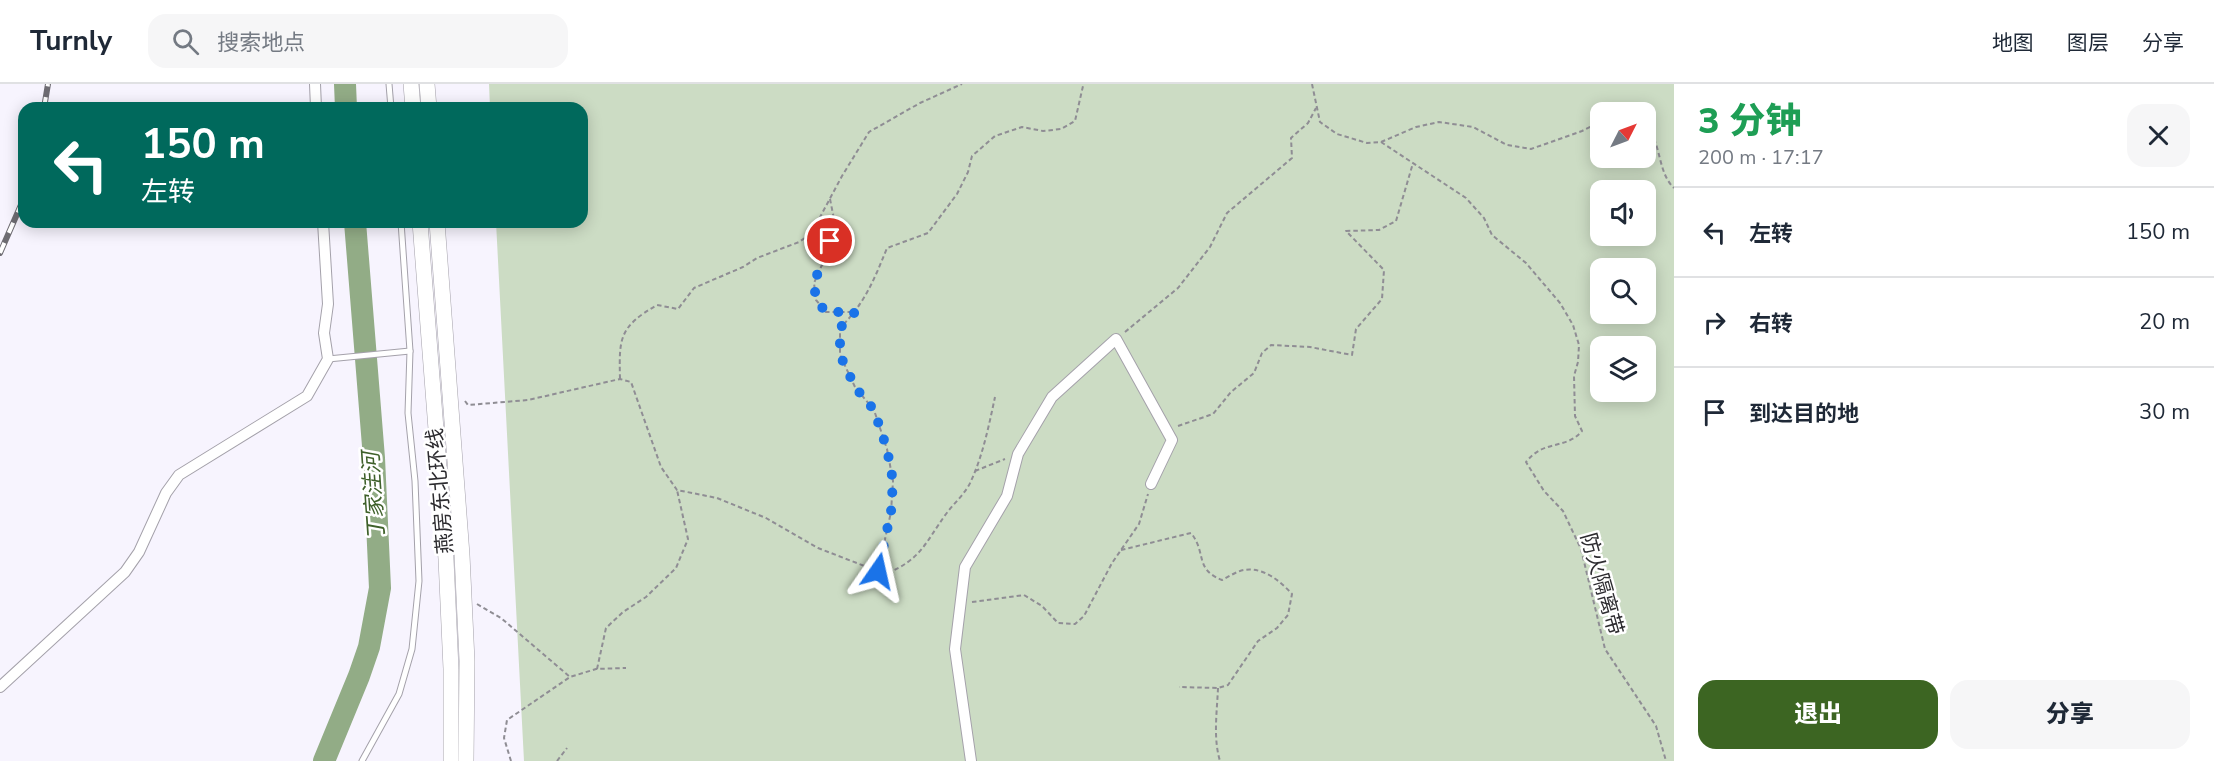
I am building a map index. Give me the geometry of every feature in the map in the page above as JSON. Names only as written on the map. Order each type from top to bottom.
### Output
[{"type":"main road","points":[[411,84],[412,102]]},
{"type":"main road","points":[[427,84],[428,102]]},
{"type":"main road","name":"燕房东北环线","points":[[420,228],[446,559],[451,669],[451,761]]},
{"type":"main road","name":"燕房东北环线","points":[[437,228],[462,555],[467,661],[466,761]]},
{"type":"street","points":[[315,84],[316,102]]},
{"type":"street","points":[[0,687],[125,572],[140,552],[166,493],[179,476],[307,396],[328,359],[324,333],[328,304],[323,228]]},
{"type":"street","points":[[972,761],[955,649],[965,567],[1007,496],[1018,454],[1052,397],[1116,339],[1172,440],[1150,484]]},
{"type":"lane","points":[[388,84],[390,102]]},
{"type":"lane","points":[[362,761],[399,694],[412,649],[419,581],[415,481],[408,413],[410,351],[400,228]]},
{"type":"lane","points":[[328,359],[410,351]]},
{"type":"path","points":[[620,379],[621,338],[630,324],[641,314],[657,305],[678,309],[694,288],[743,267],[757,258],[799,242],[811,234],[869,132],[920,103],[962,84]]},
{"type":"path","points":[[878,571],[891,512],[893,481],[887,449],[874,410],[855,387],[840,355],[840,328],[855,312],[873,285],[887,248],[928,233],[957,194],[968,172],[972,156],[995,136],[1022,127],[1042,131],[1061,129],[1075,121],[1085,84]]},
{"type":"path","points":[[1312,84],[1320,122],[1337,134],[1367,143],[1381,142],[1416,127],[1439,122],[1473,127],[1507,145],[1531,149],[1590,127]]},
{"type":"path","points":[[1116,339],[1178,288],[1210,247],[1227,213],[1293,158],[1291,138],[1308,123],[1316,108]]},
{"type":"path","name":"防火隔离带","points":[[1381,142],[1466,198],[1484,218],[1492,235],[1526,263],[1560,303],[1573,325],[1579,345],[1574,376],[1575,416],[1582,431],[1575,440],[1534,452],[1526,462],[1544,491],[1563,511],[1581,549],[1605,649],[1656,726],[1665,761]]},
{"type":"path","points":[[1656,143],[1667,181],[1674,188]]},
{"type":"path","points":[[1166,430],[1213,414],[1232,392],[1254,374],[1262,353],[1271,345],[1310,347],[1352,355],[1356,329],[1382,299],[1384,270],[1346,231],[1379,230],[1396,221],[1413,164]]},
{"type":"path","points":[[830,199],[835,224],[825,258],[814,283],[816,300],[826,312],[855,312]]},
{"type":"path","points":[[460,397],[468,405],[528,400],[620,379],[631,382],[661,467],[676,490],[688,539],[676,568],[645,597],[623,612],[606,628],[597,669]]},
{"type":"path","points":[[676,490],[717,498],[766,518],[818,548],[885,574],[903,567],[922,550],[970,483],[988,430],[995,397]]},
{"type":"path","points":[[975,471],[1018,454]]},
{"type":"path","points":[[960,604],[1024,595],[1042,606],[1058,623],[1075,624],[1084,616],[1112,563],[1139,524],[1150,484]]},
{"type":"path","points":[[1121,550],[1191,533],[1198,542],[1203,566],[1209,575],[1222,580],[1244,569],[1261,571],[1280,582],[1292,594],[1288,615],[1277,628],[1258,641],[1228,685],[1218,688],[1179,687]]},
{"type":"path","points":[[473,601],[501,618],[570,677]]},
{"type":"path","points":[[511,761],[504,738],[507,720],[570,677],[597,669],[626,668]]},
{"type":"path","points":[[1218,688],[1216,725],[1217,752],[1220,761]]},
{"type":"path","points":[[557,761],[567,748]]},
{"type":"green space","points":[[489,84],[1674,84],[1674,761],[524,761],[496,228],[588,228],[588,102],[490,102]]},
{"type":"waterway","name":"丁家洼河","points":[[345,84],[346,102]]},
{"type":"waterway","name":"丁家洼河","points":[[324,761],[369,647],[380,588],[374,458],[355,228]]},
{"type":"railway","points":[[45,102],[48,84]]},
{"type":"railway","points":[[0,253],[18,212]]},
{"type":"route","points":[[830,241],[814,283],[816,300],[826,312],[855,312],[840,328],[840,355],[855,387],[874,410],[887,449],[893,481],[891,512],[878,571]]}]
